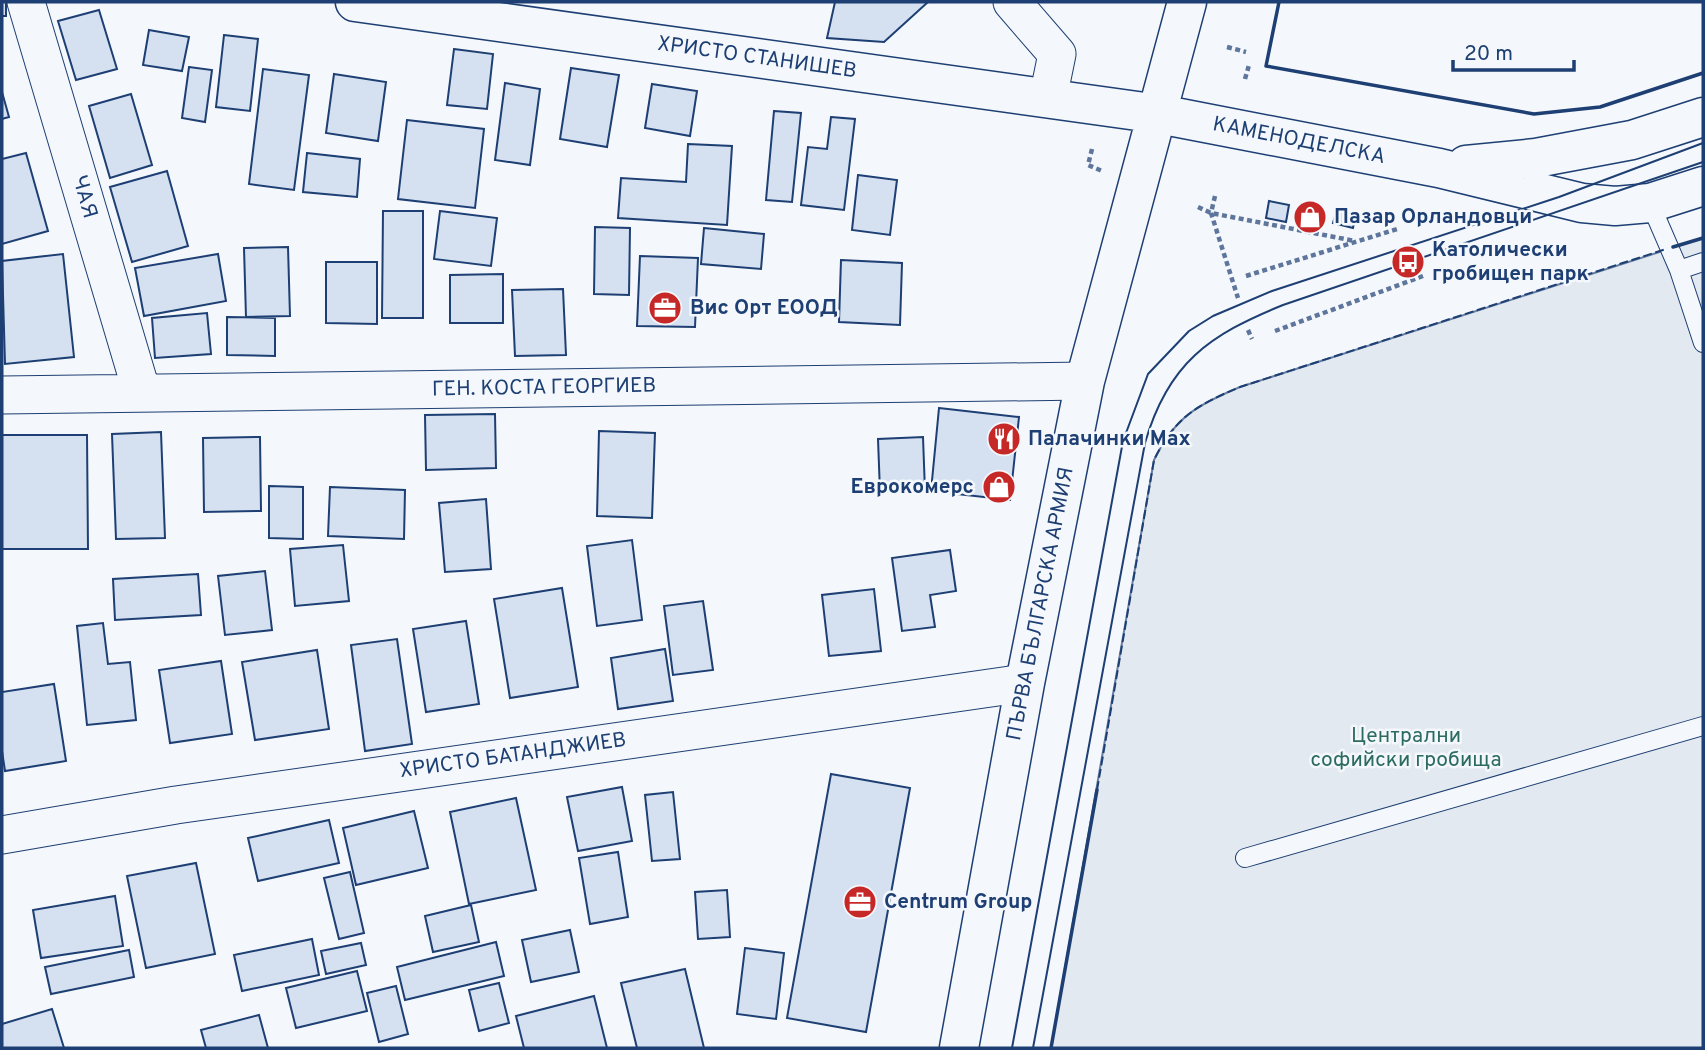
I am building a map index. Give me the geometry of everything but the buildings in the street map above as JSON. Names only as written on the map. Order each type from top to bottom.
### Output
[{"type":"street","name":"ЧАЯ","points":[[26,2],[142,393]]},
{"type":"street","name":"ХРИСТО СТАНИШЕВ","points":[[355,2],[1159,114]]},
{"type":"street","points":[[1012,2],[1057,54],[1048,98]]},
{"type":"street","name":"ПЪРВА БЪЛГАРСКА АРМИЯ","points":[[959,1048],[1025,683],[1086,381],[1187,2]]},
{"type":"street","name":"КАМЕНОДЕЛСКА","points":[[1159,114],[1439,168],[1581,203],[1615,206],[1650,203],[1703,186]]},
{"type":"street","name":"КАМЕНОДЕЛСКА","points":[[1439,168],[1536,158],[1632,140],[1703,117]]},
{"type":"street","name":"ГЕН. КОСТА ГЕОРГИЕВ","points":[[2,395],[1086,381]]},
{"type":"street","name":"ХРИСТО БАТАНДЖИЕВ","points":[[2,835],[190,803],[1025,683]]},
{"type":"lane","points":[[1650,203],[1679,270],[1703,343]]},
{"type":"lane","points":[[1679,270],[1703,261]]},
{"type":"lane","points":[[1245,858],[1703,726]]},
{"type":"path","points":[[1227,47],[1246,52]]},
{"type":"path","points":[[1245,79],[1249,65]]},
{"type":"path","points":[[1092,149],[1088,165],[1103,171]]},
{"type":"path","points":[[1215,196],[1211,213],[1238,298]]},
{"type":"path","points":[[1198,207],[1211,213],[1355,241]]},
{"type":"path","points":[[1246,276],[1397,229]]},
{"type":"path","points":[[1275,331],[1423,276]]},
{"type":"path","points":[[1248,330],[1252,339]]},
{"type":"green space","name":"Централни софийски гробища","points":[[1703,238],[1703,1048],[1051,1048],[1154,460],[1170,433],[1199,407],[1240,387]]},
{"type":"tram line","points":[[1012,1048],[1123,441],[1148,374],[1189,331],[1213,316],[1272,291],[1559,197],[1703,143]]},
{"type":"tram line","points":[[1033,1048],[1145,443],[1154,415],[1179,372],[1195,355],[1233,328],[1283,305],[1703,162]]},
{"type":"fence","points":[[1097,790],[1154,460],[1179,423],[1199,407],[1240,387],[1666,249]]},
{"type":"wall","points":[[1279,2],[1266,66],[1534,114],[1600,107],[1703,73]]},
{"type":"wall","points":[[1673,247],[1703,238]]},
{"type":"wall","points":[[1051,1048],[1097,790]]},
{"type":"place","name":"Пазар Орландовци","points":[[1310,217]]},
{"type":"place","name":"Католически гробищен парк","points":[[1408,262]]},
{"type":"place","name":"Вис Орт ЕООД","points":[[665,308]]},
{"type":"place","name":"Палачинки Max","points":[[1004,439]]},
{"type":"place","name":"Еврокомерс","points":[[999,487]]},
{"type":"place","name":"Centrum Group","points":[[860,902]]}]
